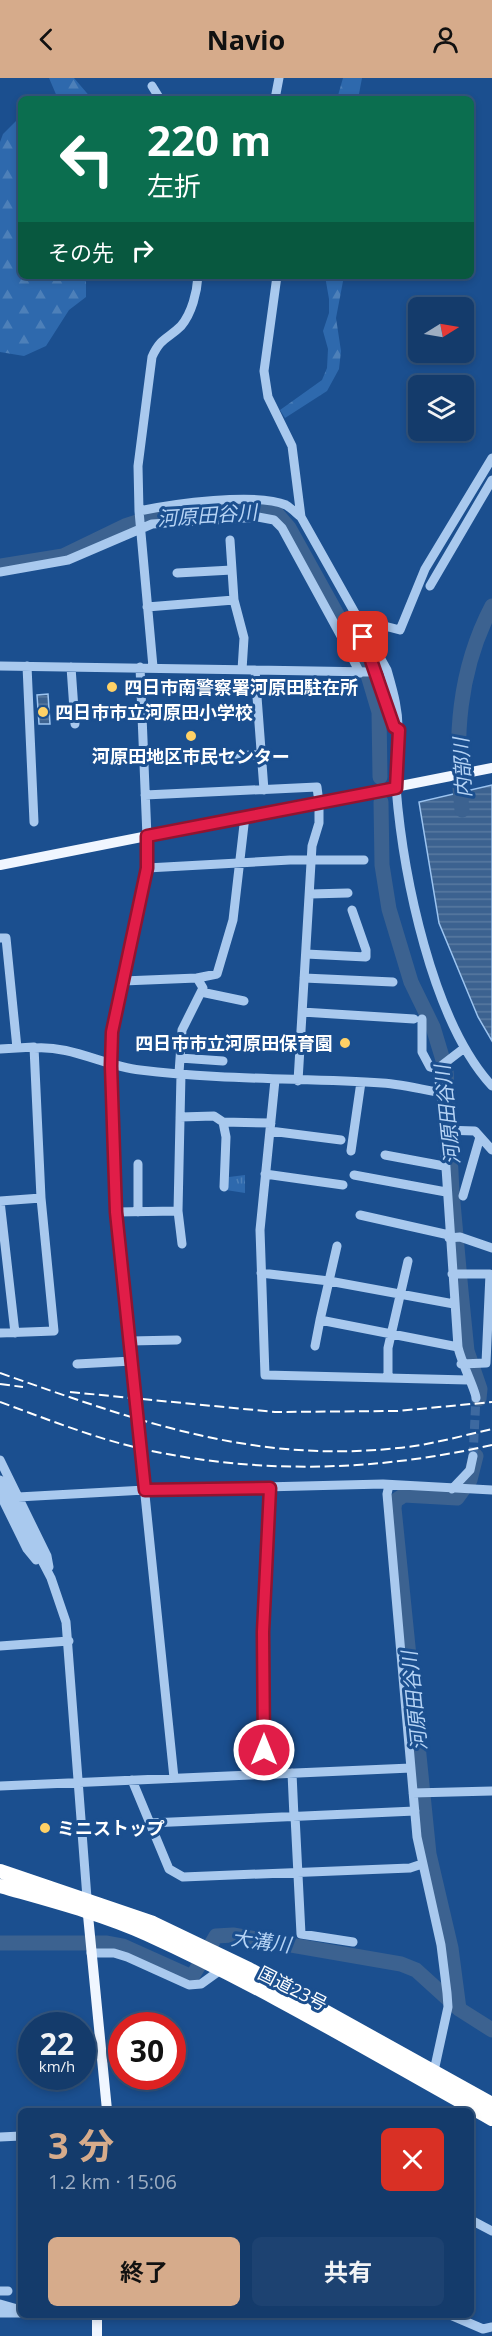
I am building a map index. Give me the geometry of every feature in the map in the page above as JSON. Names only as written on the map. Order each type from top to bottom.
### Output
[{"type":"highway","name":"国道23号","points":[[0,1871],[87,1898],[153,1923],[214,1963],[473,2108]]},
{"type":"highway","name":"国道23号","points":[[0,1886],[88,1913],[197,1952]]},
{"type":"highway","name":"国道23号","points":[[214,1963],[434,2071],[492,2104]]},
{"type":"highway","name":"国道23号","points":[[474,2109],[492,2119]]},
{"type":"main road","points":[[0,865],[492,768]]},
{"type":"main road","points":[[87,1898],[107,2108]]},
{"type":"main road","points":[[97,2336],[98,2318]]},
{"type":"street","points":[[276,96],[279,78]]},
{"type":"street","points":[[152,86],[158,96]]},
{"type":"street","points":[[153,667],[140,519],[138,466],[152,357],[159,342],[180,327],[190,310],[198,279]]},
{"type":"street","points":[[277,279],[264,371],[268,397],[292,446],[301,517],[387,670],[396,698],[399,730],[403,848],[419,924],[450,1023],[463,1049],[492,1086]]},
{"type":"street","points":[[345,634],[365,621],[400,630],[425,569],[492,458]]},
{"type":"street","points":[[430,586],[492,480]]},
{"type":"street","points":[[0,572],[68,560],[169,504],[267,500],[287,506],[301,517]]},
{"type":"street","points":[[140,519],[169,521],[258,517],[274,520],[282,528],[367,673],[394,727],[399,730]]},
{"type":"street","points":[[230,540],[234,600],[244,638],[242,669]]},
{"type":"street","points":[[177,573],[232,570]]},
{"type":"street","points":[[147,607],[234,600]]},
{"type":"street","points":[[361,625],[367,673]]},
{"type":"street","points":[[0,666],[153,667],[367,673]]},
{"type":"street","points":[[27,666],[34,822]]},
{"type":"street","points":[[71,667],[75,724]]},
{"type":"street","points":[[140,667],[147,868],[112,1032],[111,1066],[116,1212],[174,1778]]},
{"type":"street","points":[[255,670],[264,790]]},
{"type":"street","points":[[212,758],[262,754]]},
{"type":"street","points":[[146,795],[317,787],[318,795]]},
{"type":"street","points":[[298,1081],[312,860],[320,809]]},
{"type":"street","points":[[123,981],[197,978],[217,974],[233,920],[245,816]]},
{"type":"street","points":[[147,868],[312,860],[364,860]]},
{"type":"street","points":[[310,894],[348,893]]},
{"type":"street","points":[[306,954],[366,957],[366,950],[352,910]]},
{"type":"street","points":[[0,938],[6,938],[17,1048]]},
{"type":"street","points":[[182,1244],[178,1211],[180,1058],[182,1030],[203,988],[197,978]]},
{"type":"street","points":[[304,978],[393,982]]},
{"type":"street","points":[[201,992],[244,1000]]},
{"type":"street","points":[[302,1012],[418,1019],[422,1052],[430,1067],[443,1064],[463,1049]]},
{"type":"street","points":[[0,1333],[54,1331],[41,1198],[34,1048]]},
{"type":"street","points":[[0,1049],[34,1048],[72,1052],[111,1066],[180,1074],[275,1080],[384,1083],[441,1093]]},
{"type":"street","points":[[180,1058],[223,1061]]},
{"type":"street","points":[[443,1064],[441,1093],[445,1130],[444,1166],[456,1274],[454,1304],[458,1347],[467,1363],[468,1380],[476,1391],[476,1398]]},
{"type":"street","points":[[275,1080],[260,1230],[265,1375],[468,1380]]},
{"type":"street","points":[[351,1151],[360,1083]]},
{"type":"street","points":[[180,1117],[214,1116],[223,1122],[271,1127],[341,1140]]},
{"type":"street","points":[[223,1122],[226,1137],[224,1187]]},
{"type":"street","points":[[445,1130],[475,1131],[492,1150]]},
{"type":"street","points":[[463,1196],[480,1137]]},
{"type":"street","points":[[386,1155],[444,1166]]},
{"type":"street","points":[[138,1164],[138,1212]]},
{"type":"street","points":[[265,1174],[343,1185]]},
{"type":"street","points":[[354,1175],[446,1192]]},
{"type":"street","points":[[15,1333],[0,1201],[41,1198]]},
{"type":"street","points":[[116,1212],[178,1211]]},
{"type":"street","points":[[360,1215],[492,1248]]},
{"type":"street","points":[[315,1346],[338,1246]]},
{"type":"street","points":[[388,1377],[390,1334],[408,1261]]},
{"type":"street","points":[[261,1273],[329,1281],[454,1304]]},
{"type":"street","points":[[456,1274],[490,1274],[486,1363],[467,1363]]},
{"type":"street","points":[[320,1320],[458,1347]]},
{"type":"street","points":[[130,1341],[177,1340]]},
{"type":"street","points":[[77,1364],[132,1361]]},
{"type":"street","points":[[459,1489],[470,1470],[473,1456]]},
{"type":"street","points":[[0,1460],[47,1556],[51,1578]]},
{"type":"street","points":[[0,1480],[51,1578],[60,1599],[69,1641],[87,1898]]},
{"type":"street","points":[[18,1497],[145,1490],[389,1485],[492,1490]]},
{"type":"street","points":[[389,1485],[387,1494],[411,1768],[419,1792],[415,1812],[422,1864],[441,1945],[447,1993],[448,2007],[434,2071]]},
{"type":"street","points":[[264,1774],[263,1632],[270,1488]]},
{"type":"street","points":[[1,1497],[27,1549],[51,1578]]},
{"type":"street","points":[[0,1646],[69,1641]]},
{"type":"street","points":[[0,1786],[411,1768]]},
{"type":"street","points":[[292,1773],[301,1934],[353,1942]]},
{"type":"street","points":[[132,1780],[169,1869],[175,1875],[183,1877],[410,1868],[422,1864]]},
{"type":"street","points":[[419,1792],[492,1791]]},
{"type":"street","points":[[150,1823],[415,1812]]},
{"type":"street","points":[[91,1951],[114,1953],[127,1957],[189,1985],[201,1984],[214,1963]]},
{"type":"street","points":[[0,2137],[18,2136]]},
{"type":"street","points":[[474,2222],[492,2231]]},
{"type":"street","points":[[0,2304],[18,2310]]},
{"type":"street","points":[[0,2313],[18,2311]]},
{"type":"street","points":[[457,2318],[483,2329],[492,2327]]},
{"type":"green space","points":[[49,78],[74,78],[89,96],[57,96]]},
{"type":"green space","points":[[343,78],[362,78],[359,96],[338,96]]},
{"type":"green space","points":[[18,120],[18,279],[86,279],[86,297],[69,310],[46,346],[24,356],[0,352],[0,142],[3,134]]},
{"type":"green space","points":[[326,279],[343,279],[336,318],[341,351],[339,369],[327,391],[285,418],[280,410],[322,380],[327,368],[328,349],[323,331],[329,313]]},
{"type":"green space","points":[[245,1175],[245,1193],[226,1190],[229,1177]]},
{"type":"shaded area","points":[[48,694],[50,724],[39,724],[37,695]]},
{"type":"shaded area","points":[[492,785],[492,1041],[478,1017],[439,923],[419,802]]},
{"type":"waterway","name":"河原田谷川","points":[[0,566],[63,556],[125,526],[156,516],[261,510],[277,514],[289,528],[365,665],[379,712],[380,777]]},
{"type":"waterway","name":"内部川","points":[[462,810],[459,757],[461,706],[472,655],[492,606]]},
{"type":"waterway","name":"河原田谷川","points":[[381,802],[382,865],[389,909],[411,982],[433,1027],[446,1070],[452,1192],[467,1351],[480,1389],[479,1399]]},
{"type":"waterway","name":"河原田谷川","points":[[459,2009],[451,1948],[429,1854],[394,1508],[395,1501],[404,1495],[457,1498],[470,1480],[476,1456]]},
{"type":"waterway","name":"大溝川","points":[[0,1943],[107,1943],[123,1946],[192,1977],[216,1936],[233,1935],[401,1964],[416,1970],[459,2009],[492,2030]]},
{"type":"tunnel","points":[[473,1456],[476,1398]]},
{"type":"railway","points":[[0,1373],[147,1422],[244,1444],[293,1450],[345,1451],[398,1448],[434,1443],[492,1429]]},
{"type":"railway","points":[[0,1384],[23,1387]]},
{"type":"railway","points":[[70,1392],[275,1412],[398,1411],[492,1402]]},
{"type":"railway","points":[[0,1402],[117,1443],[179,1456],[268,1466],[313,1467],[403,1461],[492,1445]]},
{"type":"place","name":"四日市南警察署河原田駐在所","points":[[112,687]]},
{"type":"place","name":"四日市市立河原田小学校","points":[[43,712]]},
{"type":"place","name":"河原田地区市民センター","points":[[191,736]]},
{"type":"place","name":"四日市市立河原田保育園","points":[[345,1043]]},
{"type":"place","name":"ミニストップ","points":[[45,1828]]},
{"type":"route","points":[[264,1750],[263,1632],[270,1488],[145,1490],[116,1212],[112,1138],[112,1032],[147,868],[147,836],[396,788],[395,771],[399,730],[394,727],[363,637]]}]
